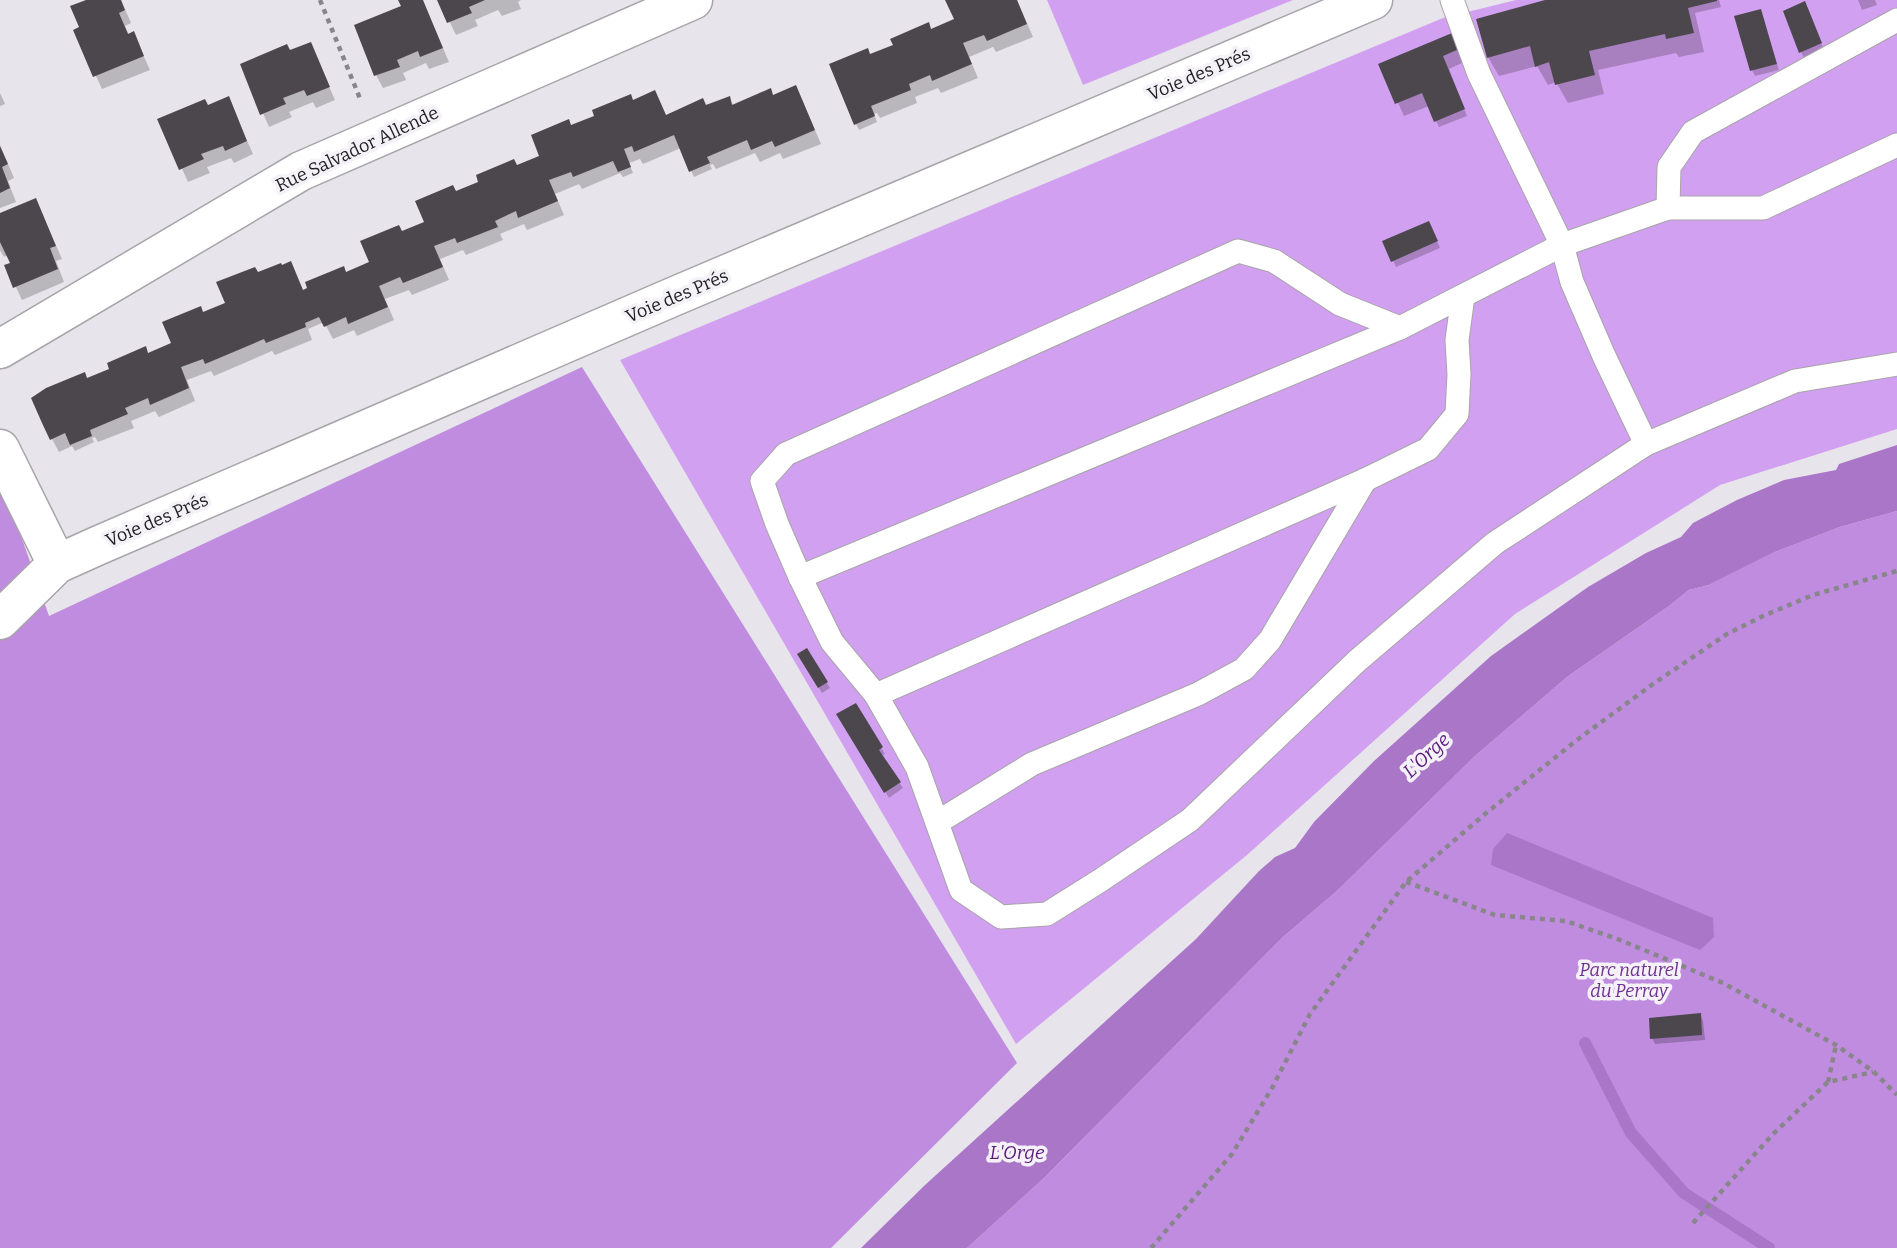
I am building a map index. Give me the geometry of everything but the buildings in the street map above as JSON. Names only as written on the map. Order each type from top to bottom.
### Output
[{"type":"street","name":"Rue Salvador Allende","points":[[0,349],[301,171],[693,0]]},
{"type":"street","name":"Voie des Prés","points":[[0,620],[57,564],[649,307],[1373,0]]},
{"type":"street","points":[[0,449],[57,564]]},
{"type":"lane","points":[[1452,0],[1479,74],[1562,245],[1577,295],[1646,444]]},
{"type":"lane","points":[[1668,208],[1669,167],[1693,132],[1897,20]]},
{"type":"lane","points":[[800,577],[1400,328],[1562,245],[1668,208],[1763,208],[1897,145]]},
{"type":"lane","points":[[1400,328],[1339,304],[1274,261],[1238,251],[786,454],[762,481],[800,577],[832,642],[876,695],[917,767],[961,890],[1001,917],[1047,914],[1190,820],[1357,661],[1495,542],[1646,444],[1795,381],[1897,364]]},
{"type":"lane","points":[[876,695],[1365,480],[1428,449],[1457,414],[1457,340],[1463,296]]},
{"type":"lane","points":[[938,822],[1032,764],[1198,694],[1244,669],[1270,640],[1365,480]]},
{"type":"path","points":[[320,0],[376,138]]},
{"type":"path","points":[[1152,1248],[1233,1154],[1272,1088],[1310,1014],[1406,882],[1577,740],[1727,634],[1813,596],[1897,571]]},
{"type":"path","points":[[1406,882],[1494,915],[1566,921],[1620,940],[1723,983],[1836,1045],[1874,1072],[1897,1095]]},
{"type":"path","points":[[1828,1082],[1836,1045]]},
{"type":"path","points":[[1693,1223],[1773,1135],[1828,1082],[1874,1072]]},
{"type":"shaded area","points":[[1047,0],[1293,0],[1083,85]]},
{"type":"shaded area","points":[[1516,0],[1897,0],[1897,429],[1720,485],[1515,614],[1247,855],[1016,1044],[620,360],[1443,18]]},
{"type":"green space","points":[[582,367],[1017,1063],[831,1248],[0,1248],[0,476],[49,616]]},
{"type":"green space","name":"Parc naturel du Perray","points":[[1897,511],[1897,1248],[967,1248],[1043,1179],[1283,937],[1338,890],[1475,756],[1567,677],[1689,590],[1709,585],[1775,552],[1840,527]]},
{"type":"water","name":"L'Orge","points":[[1897,445],[1897,511],[1840,527],[1775,552],[1709,585],[1689,590],[1567,677],[1475,756],[1338,890],[1283,937],[1043,1179],[967,1248],[861,1248],[925,1185],[1196,939],[1259,871],[1275,857],[1295,848],[1314,822],[1374,761],[1491,656],[1588,587],[1646,553],[1681,537],[1693,523],[1737,500],[1784,480],[1836,470],[1839,464]]},
{"type":"water","points":[[1507,833],[1713,918],[1714,937],[1700,950],[1491,865],[1493,849]]},
{"type":"waterway","points":[[1585,1043],[1631,1133],[1684,1193],[1769,1248]]}]
